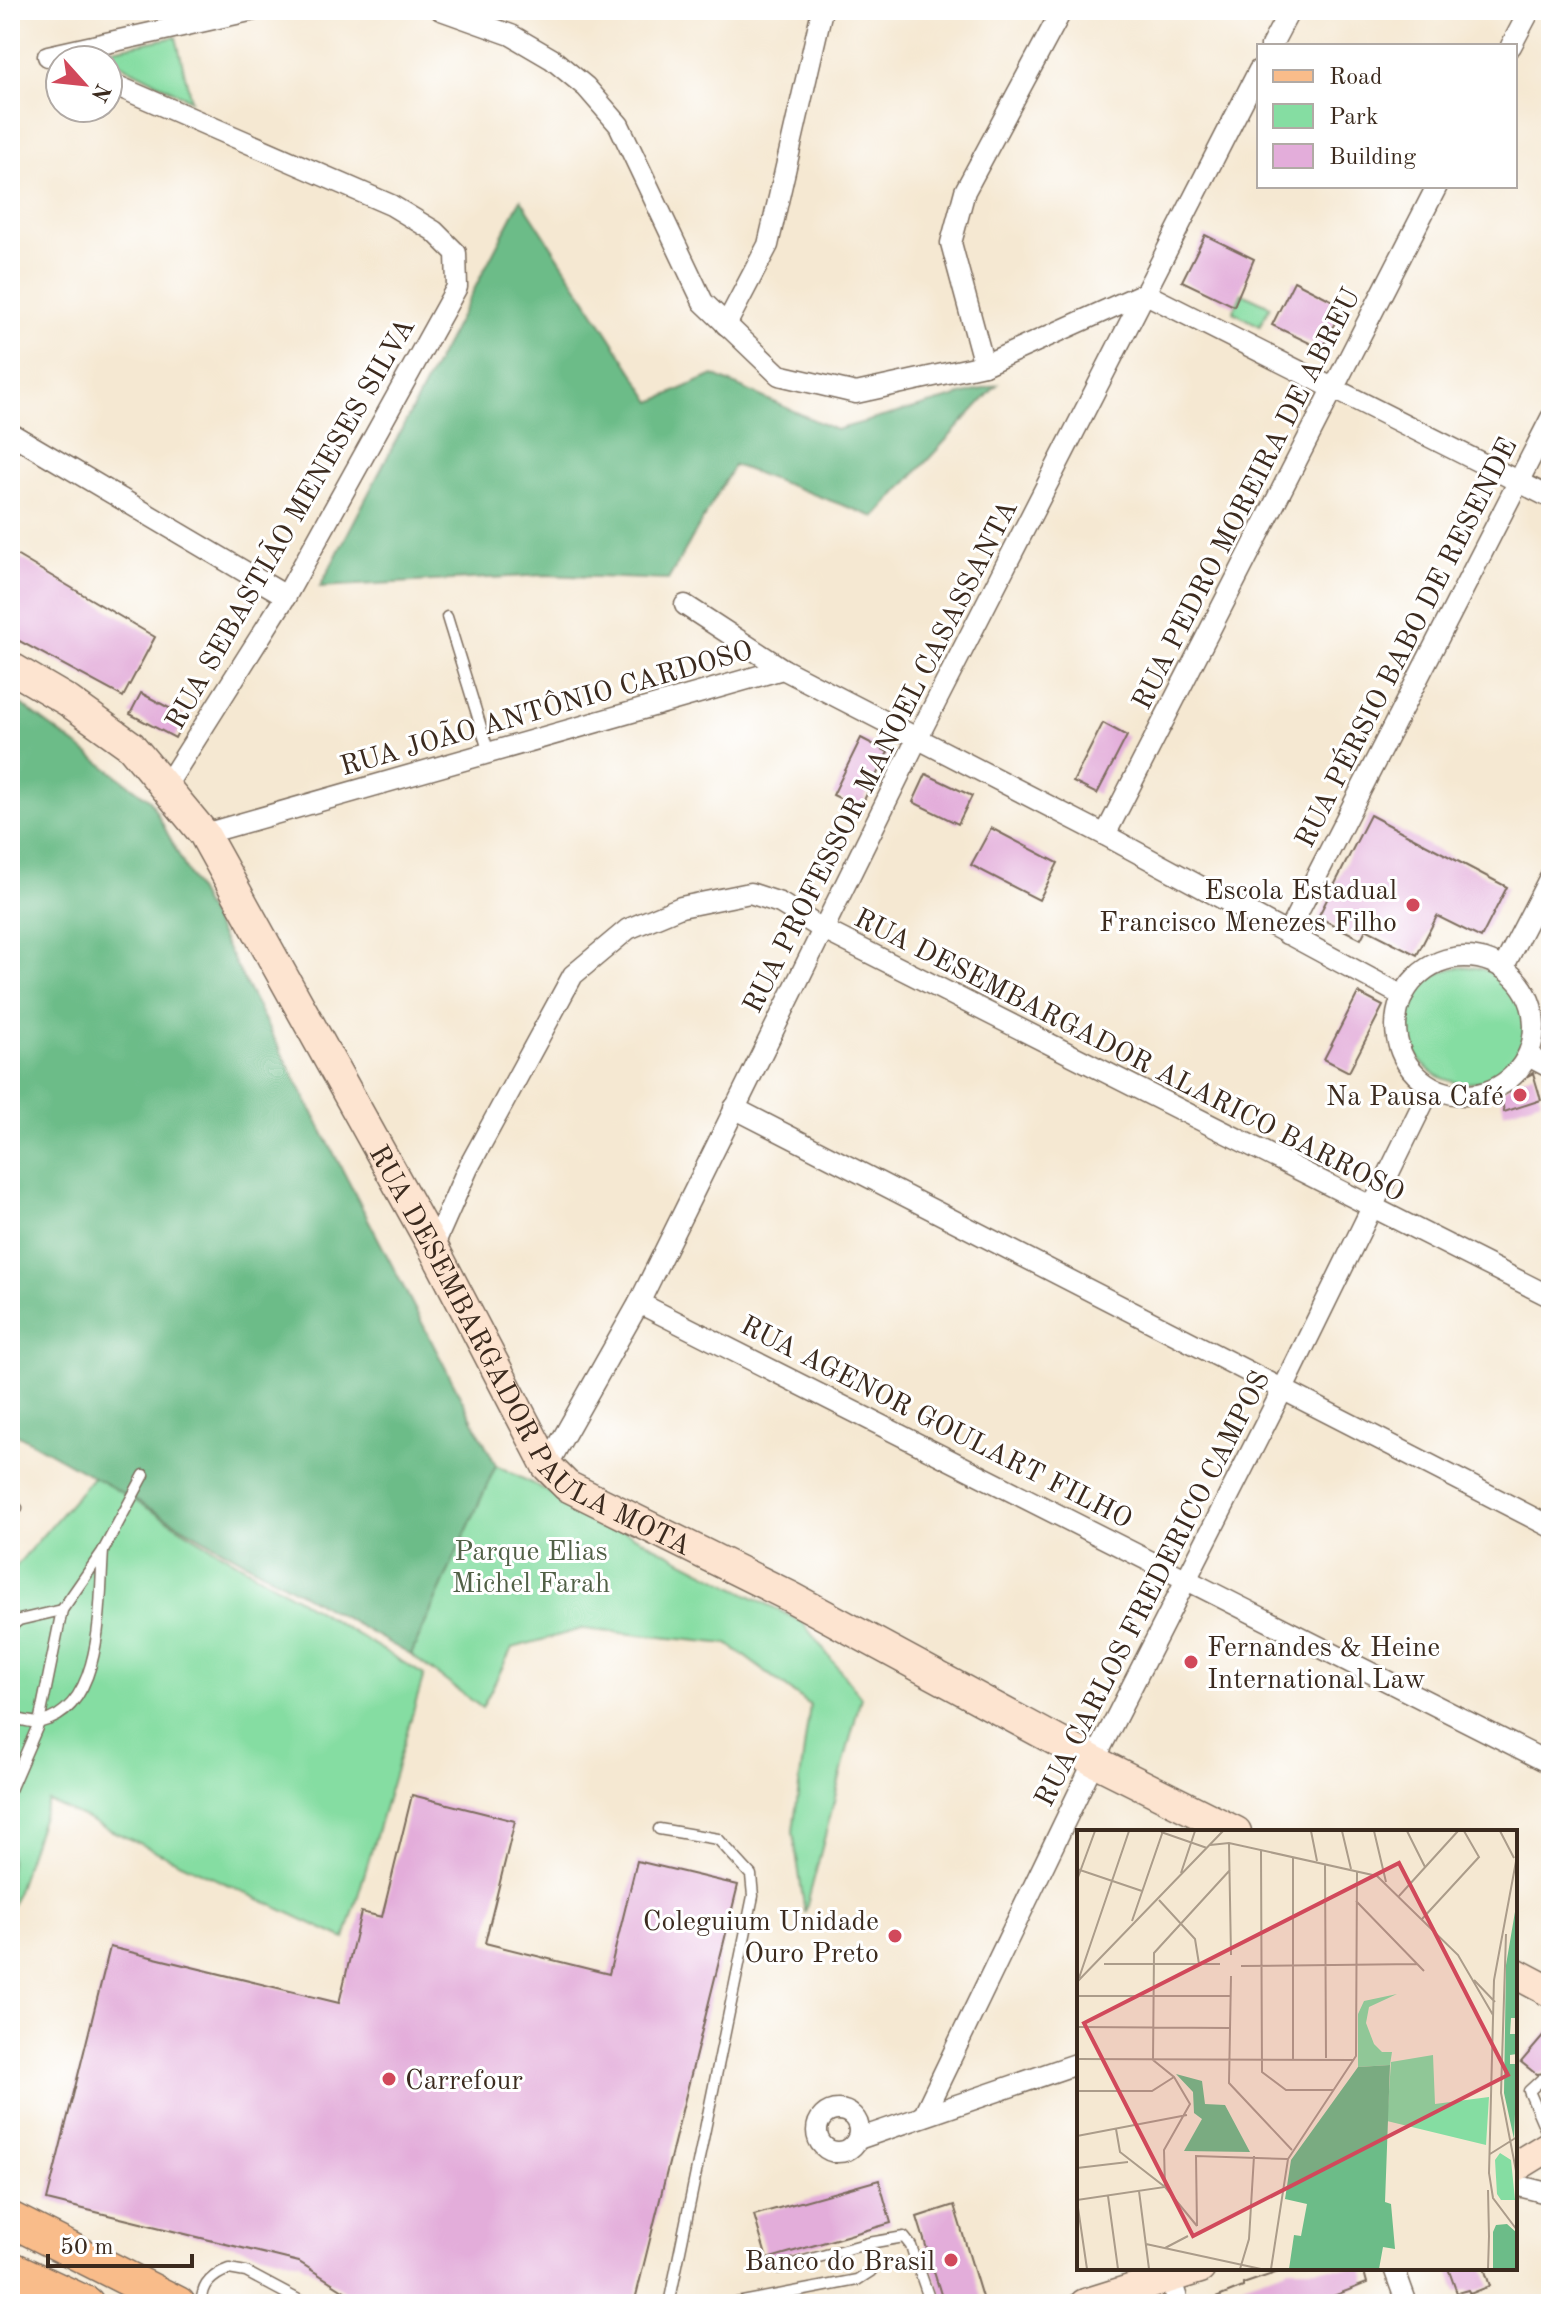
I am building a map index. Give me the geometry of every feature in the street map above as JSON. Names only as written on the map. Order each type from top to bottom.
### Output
[{"type":"main road","points":[[10,2219],[178,2304]]},
{"type":"main road","points":[[10,2268],[87,2304]]},
{"type":"street","points":[[115,44],[254,10]]},
{"type":"street","points":[[441,10],[511,35],[552,59],[586,87],[619,125],[703,302],[779,375],[856,393],[984,365],[1144,293],[1551,498]]},
{"type":"street","points":[[726,325],[768,245],[822,10]]},
{"type":"street","points":[[984,365],[951,243],[965,191],[1062,10]]},
{"type":"street","points":[[1272,44],[1290,10]]},
{"type":"street","points":[[1512,44],[1530,10]]},
{"type":"street","name":"RUA PROFESSOR MANOEL CASASSANTA","points":[[547,1466],[639,1303],[918,737],[1257,74]]},
{"type":"street","name":"RUA SEBASTIÃO MENESES SILVA","points":[[124,89],[391,205],[434,231],[456,253],[457,287],[286,596],[166,786]]},
{"type":"street","name":"RUA PEDRO MOREIRA DE ABREU","points":[[1105,835],[1436,188]]},
{"type":"street","name":"RUA PÉRSIO BABO DE RESENDE","points":[[1287,934],[1551,418]]},
{"type":"street","points":[[10,433],[286,596]]},
{"type":"street","points":[[685,605],[783,669]]},
{"type":"street","name":"RUA DESEMBARGADOR PAULA MOTA","points":[[10,667],[131,746],[204,834],[433,1247],[547,1466],[567,1486],[791,1597],[1094,1761],[1232,1830]]},
{"type":"street","name":"RUA JOÃO ANTÔNIO CARDOSO","points":[[204,834],[783,669],[1105,835],[1403,996]]},
{"type":"street","points":[[1503,968],[1551,875]]},
{"type":"street","name":"RUA DESEMBARGADOR ALARICO BARROSO","points":[[433,1247],[468,1168],[573,975],[628,929],[681,907],[750,893],[780,903],[824,930],[1551,1297]]},
{"type":"street","points":[[1458,957],[1482,958],[1503,968],[1518,981],[1534,1017],[1528,1056],[1515,1075],[1496,1089],[1475,1095],[1452,1095],[1431,1087],[1414,1074],[1403,1057],[1397,1037],[1397,1016],[1403,996],[1417,977],[1436,963],[1458,957]]},
{"type":"street","points":[[1528,1056],[1551,1068]]},
{"type":"street","name":"RUA CARLOS FREDERICO CAMPOS","points":[[923,2116],[1094,1761],[1283,1389],[1431,1087]]},
{"type":"street","points":[[734,1108],[1551,1527]]},
{"type":"street","name":"RUA AGENOR GOULART FILHO","points":[[639,1303],[1551,1764]]},
{"type":"street","points":[[1517,1974],[1551,1992]]},
{"type":"street","points":[[858,2139],[1077,2064]]},
{"type":"street","points":[[1517,2166],[1551,2143]]},
{"type":"street","points":[[1517,2186],[1551,2194]]},
{"type":"street","points":[[1085,2304],[1174,2291],[1198,2270]]},
{"type":"street","points":[[1395,2270],[1407,2304]]},
{"type":"lane","points":[[447,617],[489,753]]},
{"type":"lane","points":[[10,1790],[39,1723],[62,1610],[103,1551],[144,1475]]},
{"type":"lane","points":[[10,1717],[39,1723],[61,1712],[92,1670],[103,1551]]},
{"type":"lane","points":[[10,1627],[19,1620],[62,1610]]},
{"type":"lane","points":[[659,1829],[718,1839],[751,1875],[753,1896],[669,2304]]},
{"type":"lane","points":[[1542,2079],[1529,2091],[1551,2143]]},
{"type":"lane","points":[[779,2268],[869,2243],[904,2237],[911,2246],[931,2304]]},
{"type":"lane","points":[[737,2303],[857,2280],[871,2271],[869,2243]]},
{"type":"lane","points":[[202,2304],[201,2293],[208,2282],[229,2269],[246,2272],[306,2304]]},
{"type":"green space","points":[[176,37],[191,100],[124,66],[124,47]]},
{"type":"green space","points":[[521,199],[652,402],[713,375],[836,430],[997,385],[875,517],[734,465],[668,580],[546,575],[320,587]]},
{"type":"green space","points":[[1242,293],[1270,306],[1260,326],[1233,312]]},
{"type":"green space","points":[[10,696],[150,800],[496,1465],[411,1655],[10,1430]]},
{"type":"green space","points":[[1466,967],[1488,972],[1507,984],[1519,1003],[1524,1025],[1519,1047],[1507,1066],[1488,1078],[1466,1083],[1444,1078],[1425,1066],[1413,1047],[1408,1025],[1413,1003],[1425,984],[1444,972]]},
{"type":"green space","name":"Parque Elias Michel Farah","points":[[496,1465],[802,1622],[861,1697],[805,1913],[793,1831],[810,1705],[728,1644],[582,1629],[512,1648],[482,1708],[411,1655]]},
{"type":"green space","points":[[94,1476],[424,1675],[345,1939],[48,1801],[10,1911],[10,1573]]},
{"type":"building","points":[[1205,235],[1254,259],[1234,306],[1182,281]]},
{"type":"building","points":[[1294,281],[1343,306],[1322,349],[1272,325]]},
{"type":"building","points":[[16,555],[155,637],[123,697],[10,636],[10,566]]},
{"type":"building","points":[[141,693],[186,717],[175,738],[130,714]]},
{"type":"building","points":[[1103,723],[1127,736],[1097,794],[1073,782]]},
{"type":"building","points":[[861,738],[888,752],[860,808],[833,795]]},
{"type":"building","points":[[926,774],[972,796],[958,824],[913,802]]},
{"type":"building","name":"Escola Estadual Francisco Menezes Filho","points":[[1370,815],[1507,887],[1481,938],[1437,916],[1417,955],[1366,929],[1361,939],[1318,917]]},
{"type":"building","points":[[991,828],[1058,863],[1039,900],[971,865]]},
{"type":"building","points":[[1358,993],[1383,1006],[1349,1072],[1324,1059]]},
{"type":"building","name":"Na Pausa Café","points":[[1533,1073],[1541,1100],[1504,1112],[1500,1091]]},
{"type":"building","name":"Carrefour","points":[[412,1795],[515,1821],[485,1943],[609,1974],[637,1861],[738,1885],[634,2304],[471,2304],[453,2300],[433,2304],[349,2304],[354,2297],[299,2262],[47,2200],[110,1947],[339,2003],[361,1912],[382,1917]]},
{"type":"building","points":[[1551,2027],[1551,2087],[1547,2073],[1536,2074],[1521,2062]]},
{"type":"building","points":[[879,2180],[891,2223],[767,2259],[754,2215]]},
{"type":"building","name":"Banco do Brasil","points":[[954,2205],[984,2304],[944,2304],[917,2217]]},
{"type":"building","points":[[1284,2270],[1364,2270],[1367,2283],[1313,2304],[1201,2304],[1243,2287],[1243,2284]]},
{"type":"building","points":[[1449,2270],[1485,2270],[1490,2286],[1470,2294],[1468,2290],[1457,2293]]},
{"type":"place","name":"Escola Estadual Francisco Menezes Filho","points":[[1413,905]]},
{"type":"place","name":"Na Pausa Café","points":[[1520,1095]]},
{"type":"place","name":"Fernandes & Heine International Law","points":[[1191,1662]]},
{"type":"place","name":"Coleguium Unidade Ouro Preto","points":[[895,1936]]},
{"type":"place","name":"Carrefour","points":[[389,2079]]},
{"type":"place","name":"Banco do Brasil","points":[[951,2260]]}]
